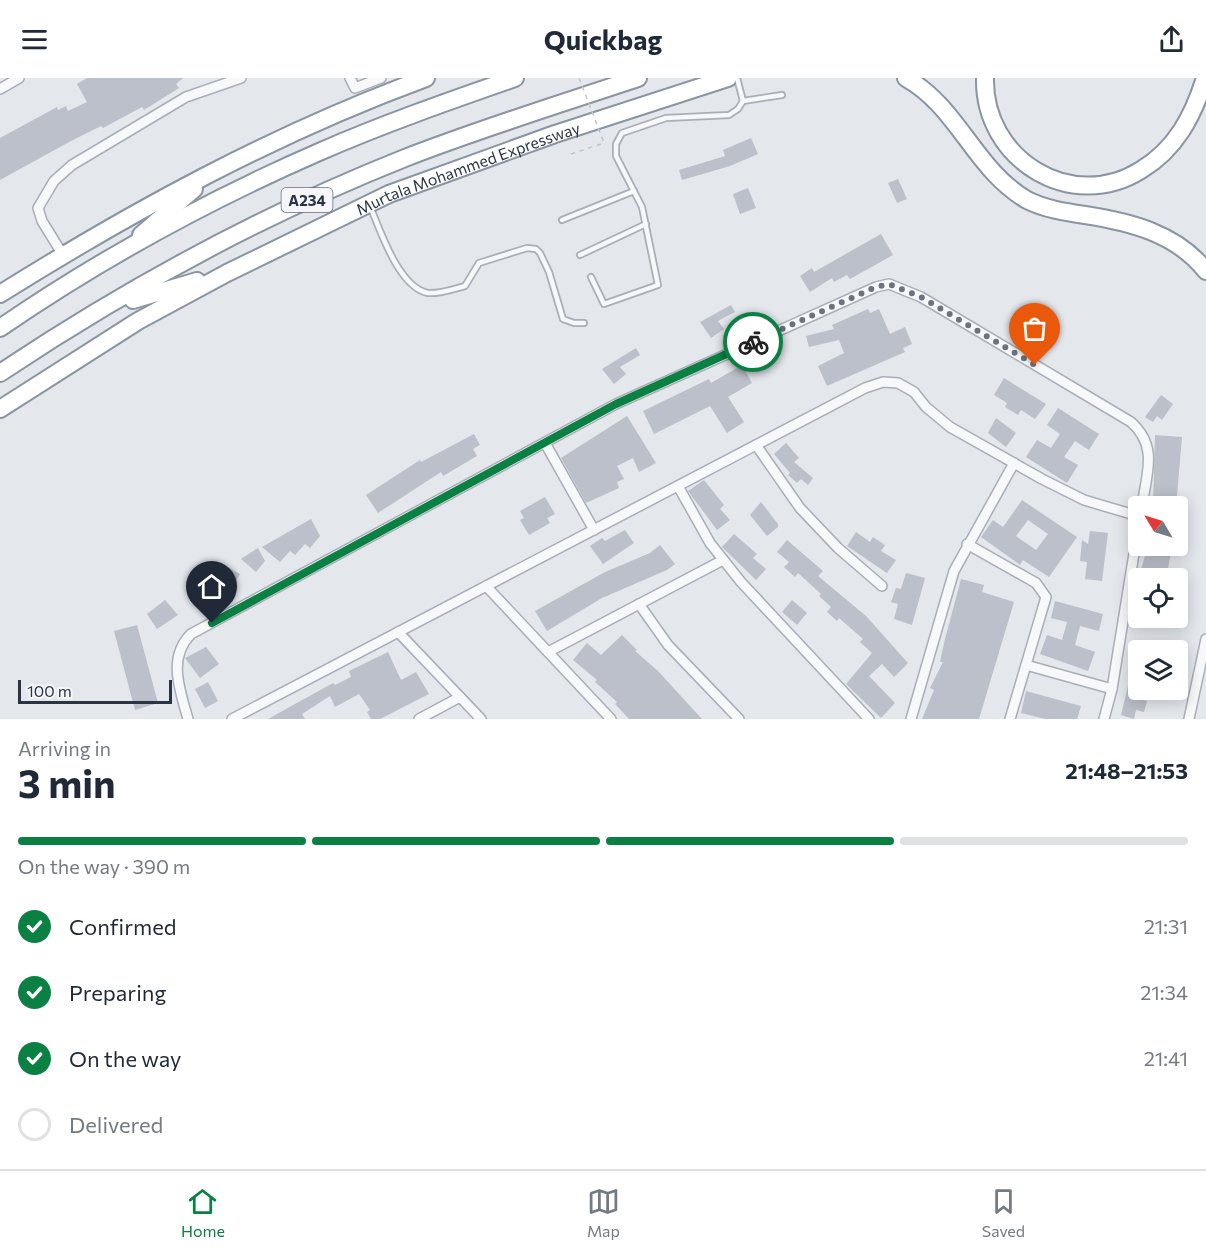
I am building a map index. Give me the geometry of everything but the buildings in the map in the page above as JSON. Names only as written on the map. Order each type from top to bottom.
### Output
[{"type":"highway","points":[[0,294],[63,255],[217,168],[294,130],[426,78]]},
{"type":"highway","name":"A234","points":[[0,328],[119,254],[317,153],[406,116],[515,78]]},
{"type":"highway","name":"Murtala Mohammed Expressway","points":[[0,373],[103,309],[214,247],[319,195],[406,158],[638,78]]},
{"type":"highway","name":"Murtala Mohammed Expressway","points":[[0,409],[92,349],[227,273],[369,203],[555,134],[728,78]]},
{"type":"highway","points":[[906,78],[933,97],[986,167],[1007,188],[1030,201],[1057,211],[1131,223],[1156,232],[1183,248],[1206,271]]},
{"type":"highway","points":[[985,78],[989,114],[999,136],[1015,157],[1036,171],[1063,182],[1088,185],[1116,181],[1140,171],[1164,153],[1182,132],[1196,106],[1205,78]]},
{"type":"highway","points":[[119,254],[217,168]]},
{"type":"highway","points":[[103,309],[227,273]]},
{"type":"street","points":[[0,89],[18,78]]},
{"type":"street","points":[[63,255],[42,221],[38,208],[54,180],[110,141],[186,97],[241,78]]},
{"type":"street","points":[[350,78],[355,88],[381,78]]},
{"type":"street","points":[[188,719],[176,665],[178,652],[191,634],[616,404],[876,287],[889,284],[921,297],[1131,422],[1144,433],[1148,445],[1143,496]]},
{"type":"street","points":[[232,719],[865,387],[883,382],[898,383],[914,392],[926,407],[950,427],[1014,463],[1084,500],[1128,513]]},
{"type":"street","points":[[545,442],[594,530]]},
{"type":"street","points":[[756,445],[800,508],[838,548],[882,586]]},
{"type":"street","points":[[911,719],[954,571],[967,543],[1014,463]]},
{"type":"street","points":[[678,486],[710,543],[723,560],[815,663],[869,719]]},
{"type":"street","points":[[967,543],[1036,583],[1046,597],[1010,719]]},
{"type":"street","points":[[1104,719],[1112,689],[1134,556]]},
{"type":"street","points":[[548,652],[723,560]]},
{"type":"street","points":[[486,586],[611,719]]},
{"type":"street","points":[[639,604],[668,645],[739,719]]},
{"type":"street","points":[[398,632],[481,719]]},
{"type":"street","points":[[1189,719],[1206,639]]},
{"type":"street","points":[[1026,665],[1112,689]]},
{"type":"street","points":[[419,719],[460,697]]},
{"type":"lane","points":[[591,277],[604,304],[657,286],[646,224],[634,191],[616,156],[616,144],[621,133],[666,118],[729,115],[738,109],[743,101],[737,78]]},
{"type":"lane","points":[[743,101],[782,95]]},
{"type":"lane","points":[[562,220],[634,191]]},
{"type":"lane","points":[[369,203],[402,274],[416,288],[427,293],[443,292],[465,286],[479,263],[527,248],[536,249],[549,272],[563,319],[574,323],[584,323]]},
{"type":"lane","points":[[580,255],[646,224]]},
{"type":"path","points":[[571,154],[603,143],[579,78]]},
{"type":"way so far","points":[[753,342],[876,287],[889,284],[921,297],[1035,365]]},
{"type":"route","points":[[212,623],[616,404],[753,342]]}]
